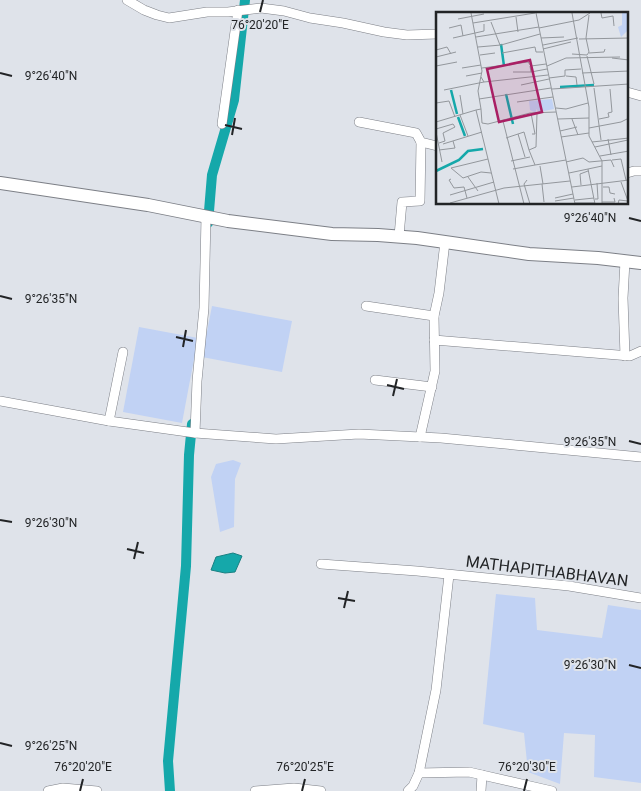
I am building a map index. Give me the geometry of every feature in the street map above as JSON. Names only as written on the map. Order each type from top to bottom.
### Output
[{"type":"street","points":[[127,0],[144,10],[169,18],[207,12],[261,8],[407,36],[436,34]]},
{"type":"street","points":[[222,124],[244,10]]},
{"type":"street","points":[[628,92],[641,96]]},
{"type":"street","points":[[358,122],[416,133],[421,142],[420,201],[402,202],[399,236]]},
{"type":"street","points":[[421,142],[436,146]]},
{"type":"street","points":[[628,173],[634,170],[641,171]]},
{"type":"street","points":[[0,183],[148,205],[209,217],[332,234],[399,236],[528,254],[641,263]]},
{"type":"street","points":[[191,433],[204,308],[209,217]]},
{"type":"street","points":[[420,437],[435,371],[434,316],[439,293],[445,242]]},
{"type":"street","points":[[625,356],[623,298],[626,261]]},
{"type":"street","points":[[366,306],[434,316]]},
{"type":"street","points":[[434,340],[625,356],[630,356],[641,350]]},
{"type":"street","points":[[109,421],[123,352]]},
{"type":"street","points":[[375,380],[432,387]]},
{"type":"street","points":[[0,401],[109,421],[191,433],[276,439],[359,434],[420,437],[641,457]]},
{"type":"street","name":"MATHAPITHABHAVAN","points":[[321,564],[570,586],[641,598]]},
{"type":"street","points":[[408,791],[413,786],[418,773],[436,690],[449,575]]},
{"type":"street","points":[[418,773],[470,772],[552,791]]},
{"type":"street","points":[[481,791],[482,775]]},
{"type":"street","points":[[50,791],[63,788],[97,791]]},
{"type":"street","points":[[255,791],[294,788],[322,791]]},
{"type":"shaded area","points":[[212,306],[292,321],[282,372],[202,357]]},
{"type":"shaded area","points":[[139,327],[198,338],[182,423],[123,412]]},
{"type":"shaded area","points":[[233,460],[241,463],[235,479],[234,527],[220,532],[211,477],[216,464]]},
{"type":"shaded area","points":[[496,594],[535,598],[537,630],[602,638],[608,605],[641,610],[641,783],[594,777],[595,735],[564,733],[560,784],[528,772],[524,733],[483,724]]},
{"type":"water","points":[[233,553],[242,556],[235,572],[225,573],[211,570],[216,557]]},
{"type":"waterway","points":[[208,223],[212,175],[234,100],[245,0]]},
{"type":"waterway","points":[[170,791],[168,761],[186,566],[189,455],[192,424]]}]
